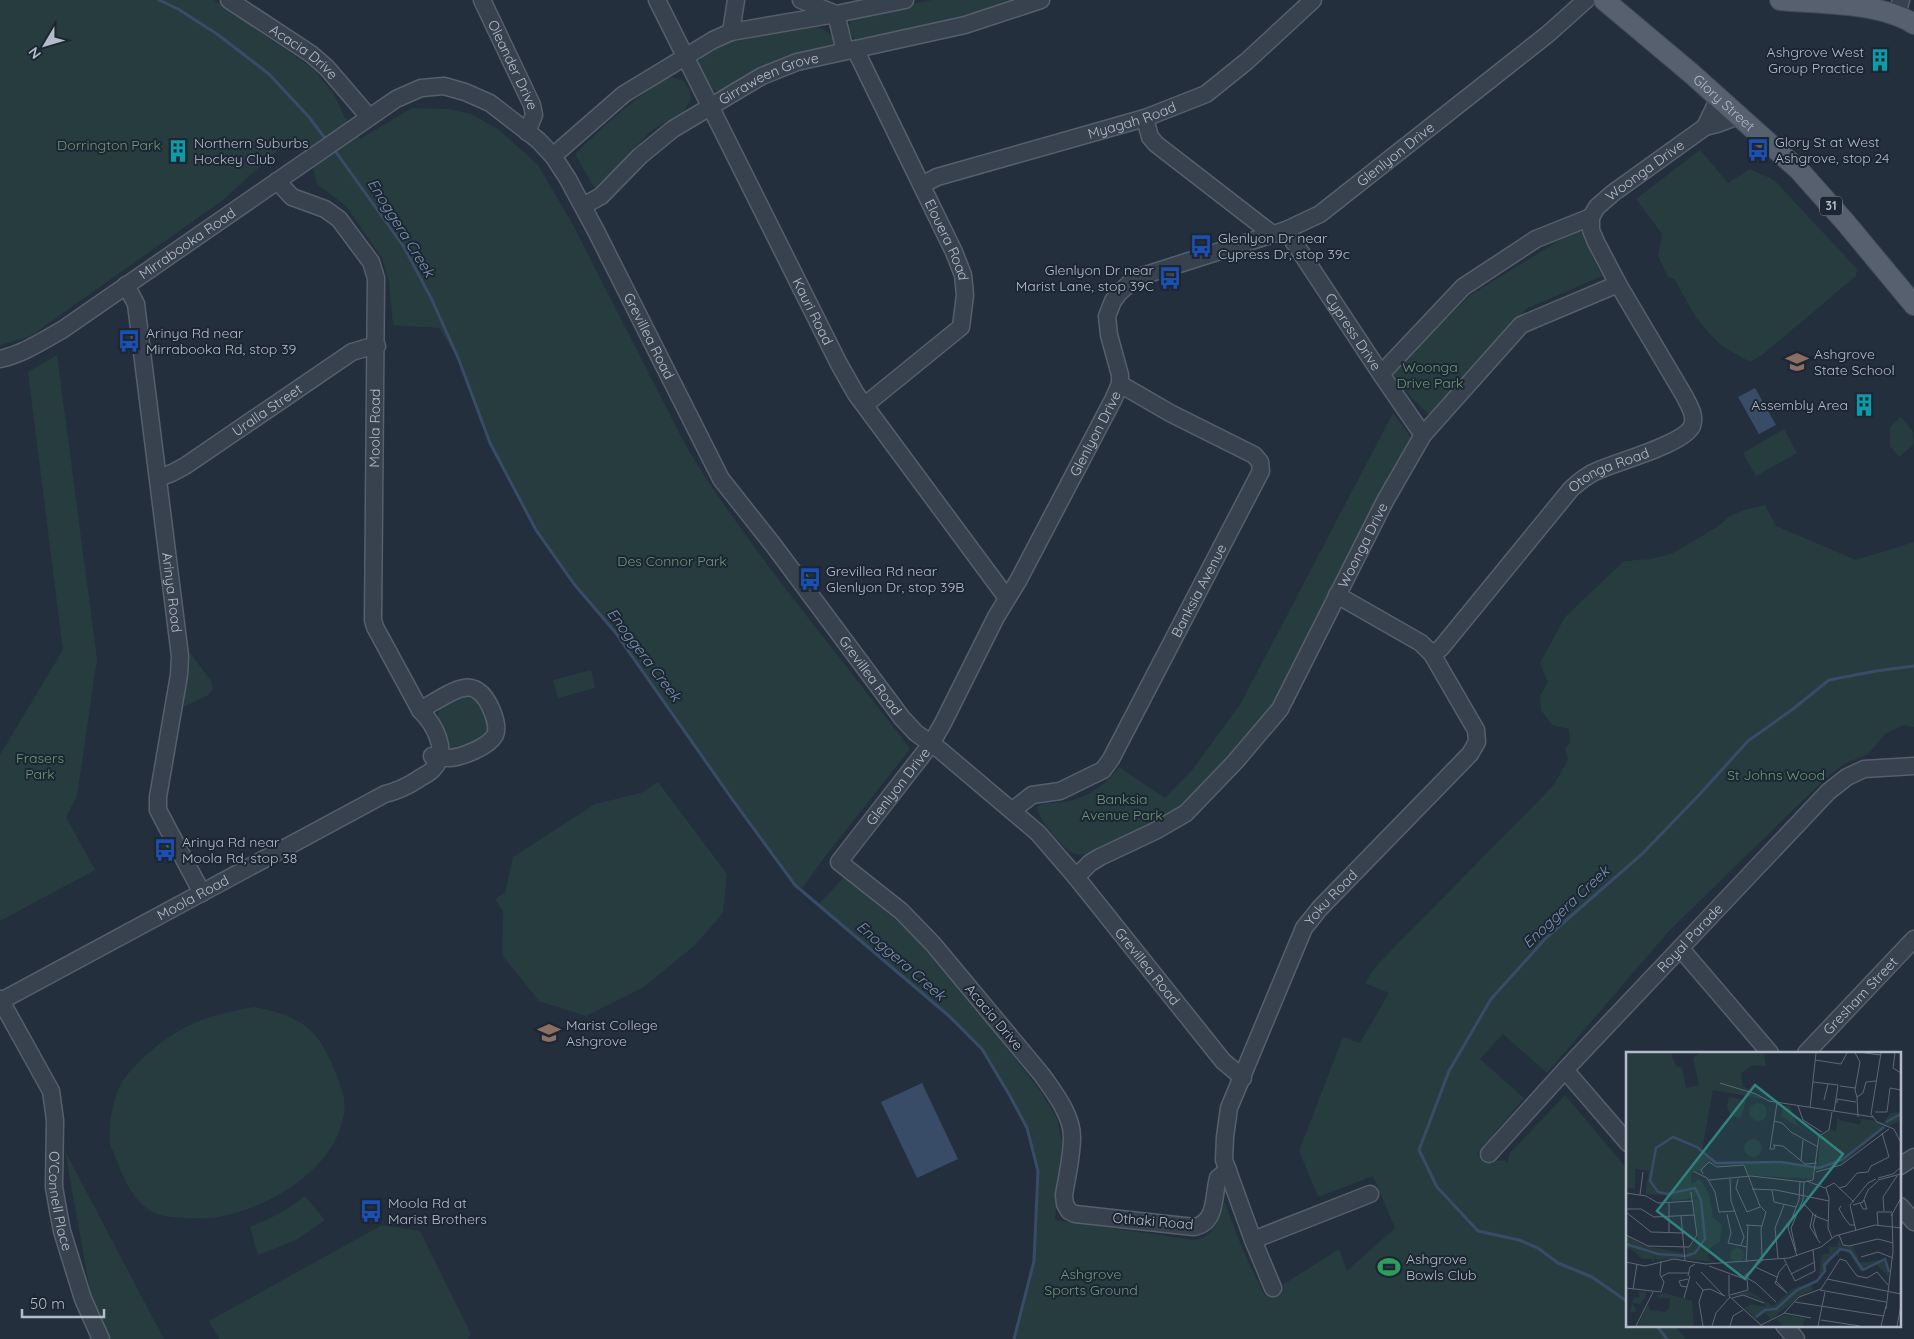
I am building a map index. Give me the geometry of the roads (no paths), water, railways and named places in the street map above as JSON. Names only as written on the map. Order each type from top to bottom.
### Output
[{"type":"main road","name":"Glory Street","points":[[1604,0],[1692,74],[1805,176],[1914,305]]},
{"type":"main road","points":[[1630,0],[1630,8],[1634,13],[1666,42],[1692,74]]},
{"type":"main road","points":[[1780,0],[1904,13]]},
{"type":"street","name":"Acacia Drive","points":[[228,0],[311,54],[327,68],[368,117]]},
{"type":"street","name":"Oleander Drive","points":[[482,0],[532,105],[534,115],[527,132]]},
{"type":"street","name":"Kauri Road","points":[[656,0],[834,356],[856,394],[1007,598]]},
{"type":"street","points":[[731,32],[736,0]]},
{"type":"street","points":[[801,0],[836,14]]},
{"type":"street","points":[[553,156],[624,94],[685,56],[731,32],[905,0]]},
{"type":"street","name":"Girraween Grove","points":[[583,206],[601,196],[640,156],[673,129],[762,76],[797,62],[965,25],[1041,0]]},
{"type":"street","name":"Myagah Road","points":[[922,185],[937,177],[1145,118],[1206,94],[1248,61],[1313,0]]},
{"type":"street","name":"Glenlyon Drive","points":[[839,862],[931,744],[944,723],[1007,598],[1018,581],[1120,384],[1118,366],[1107,325],[1110,308],[1119,293],[1130,283],[1142,276],[1308,221],[1333,205],[1548,34],[1586,0]]},
{"type":"street","name":"Elouera Road","points":[[836,14],[850,50],[922,185],[954,252],[962,275],[966,295],[961,326],[865,405]]},
{"type":"street","points":[[368,117],[396,99],[421,88],[444,86],[465,92],[490,103],[538,140],[553,156],[583,206]]},
{"type":"street","name":"Woonga Drive","points":[[1705,127],[1719,98]]},
{"type":"street","name":"Woonga Drive","points":[[1381,374],[1463,287],[1536,239],[1591,217],[1597,207],[1613,193],[1705,127],[1738,116]]},
{"type":"street","name":"Mirrabooka Road","points":[[0,359],[37,344],[62,330],[368,117]]},
{"type":"street","name":"Cypress Drive","points":[[1145,118],[1150,137],[1156,144],[1279,232],[1423,435]]},
{"type":"street","name":"Moola Road","points":[[0,1000],[385,794],[398,791],[433,769],[439,741],[430,722],[420,710],[373,622],[377,346],[376,278],[371,262],[333,214],[325,209],[296,200],[277,181]]},
{"type":"street","name":"Grevillea Road","points":[[583,206],[721,479],[774,546],[892,706],[916,733],[1013,810],[1038,833],[1076,877],[1223,1061],[1243,1078]]},
{"type":"street","points":[[1591,217],[1590,230],[1618,284]]},
{"type":"street","name":"Woonga Drive","points":[[1076,877],[1090,863],[1100,857],[1186,814],[1235,762],[1280,709],[1385,501],[1423,435],[1521,325],[1618,284]]},
{"type":"street","name":"Otonga Road","points":[[1432,654],[1441,648],[1571,489],[1585,477],[1598,470],[1674,441],[1686,434],[1692,426],[1693,414],[1685,397],[1618,284]]},
{"type":"street","name":"Arinya Road","points":[[126,285],[136,304],[180,658],[158,797],[158,810],[202,893]]},
{"type":"street","name":"Uralla Street","points":[[158,478],[185,466],[352,352],[369,346],[377,346]]},
{"type":"street","name":"Banksia Avenue","points":[[1013,810],[1032,795],[1060,791],[1103,770],[1111,760],[1261,471],[1260,462],[1254,455],[1170,413],[1120,384]]},
{"type":"street","name":"Yoku Road","points":[[1274,1288],[1253,1240],[1228,1170],[1224,1151],[1229,1108],[1304,928],[1320,908],[1470,754],[1477,742],[1476,730],[1432,654],[1421,643],[1337,595]]},
{"type":"street","points":[[420,710],[460,689],[472,688],[482,694],[496,720],[497,729],[494,736],[481,747],[457,757],[436,757]]},
{"type":"street","name":"Royal Parade","points":[[1489,1154],[1565,1070],[1828,792],[1855,772],[1864,769],[1914,766]]},
{"type":"street","name":"Acacia Drive","points":[[839,862],[901,911],[933,944],[1042,1075],[1055,1094],[1068,1118],[1072,1136],[1064,1195],[1065,1204],[1069,1211]]},
{"type":"street","name":"Gresham Street","points":[[1807,1052],[1914,939]]},
{"type":"street","points":[[1681,949],[1769,1052]]},
{"type":"street","name":"O'Connell Place","points":[[0,1000],[51,1091],[55,1120],[54,1187],[62,1231],[83,1299],[101,1339]]},
{"type":"street","points":[[1565,1070],[1626,1141]]},
{"type":"street","points":[[1902,1165],[1914,1156]]},
{"type":"street","name":"Othaki Road","points":[[1069,1211],[1075,1214],[1201,1226],[1211,1216],[1218,1178],[1228,1170]]},
{"type":"street","points":[[1253,1240],[1370,1194]]},
{"type":"street","points":[[1902,1208],[1914,1222]]},
{"type":"street","points":[[1785,1326],[1796,1339]]},
{"type":"water","points":[[1755,388],[1776,425],[1759,434],[1738,397]]},
{"type":"water","points":[[922,1083],[958,1159],[917,1178],[881,1102]]},
{"type":"waterway","name":"Enoggera Creek","points":[[159,0],[178,9],[217,34],[269,74],[309,117],[327,141]]},
{"type":"waterway","name":"Enoggera Creek","points":[[333,148],[404,247],[432,300],[459,360],[490,443],[536,530],[574,584],[615,632],[795,885],[949,1016],[982,1049],[1010,1096],[1027,1128],[1038,1171],[1034,1261],[1014,1339]]},
{"type":"waterway","name":"Enoggera Creek","points":[[1626,1301],[1592,1277],[1558,1263],[1538,1248],[1519,1240],[1478,1231],[1437,1187],[1419,1150],[1449,1071],[1491,999],[1546,938],[1642,854],[1748,741],[1793,709],[1829,680],[1914,666]]},
{"type":"waterway","name":"Enoggera Creek","points":[[1657,1326],[1667,1339]]},
{"type":"place","name":"Ashgrove West Group Practice","points":[[1880,60]]},
{"type":"place","name":"Glory St at West Ashgrove, stop 24","points":[[1758,150]]},
{"type":"place","name":"Northern Suburbs Hockey Club","points":[[178,151]]},
{"type":"place","name":"Glenlyon Dr near Cypress Dr, stop 39c","points":[[1201,246]]},
{"type":"place","name":"Glenlyon Dr near Marist Lane, stop 39C","points":[[1170,278]]},
{"type":"place","name":"Arinya Rd near Mirrabooka Rd, stop 39","points":[[129,341]]},
{"type":"place","name":"Ashgrove State School","points":[[1797,362]]},
{"type":"place","name":"Assembly Area","points":[[1864,405]]},
{"type":"place","name":"Grevillea Rd near Glenlyon Dr, stop 39B","points":[[810,579]]},
{"type":"place","name":"Arinya Rd near Moola Rd, stop 38","points":[[165,850]]},
{"type":"place","name":"Marist College Ashgrove","points":[[549,1033]]},
{"type":"place","name":"Moola Rd at Marist Brothers","points":[[371,1211]]},
{"type":"place","name":"Ashgrove Bowls Club","points":[[1389,1267]]},
{"type":"park label","name":"Dorrington Park","points":[[109,145]]},
{"type":"park label","name":"Woonga Drive Park","points":[[1430,376]]},
{"type":"park label","name":"Des Connor Park","points":[[672,561]]},
{"type":"park label","name":"Frasers Park","points":[[40,766]]},
{"type":"park label","name":"St Johns Wood","points":[[1776,775]]},
{"type":"park label","name":"Banksia Avenue Park","points":[[1122,808]]},
{"type":"park label","name":"Ashgrove Sports Ground","points":[[1091,1282]]}]
